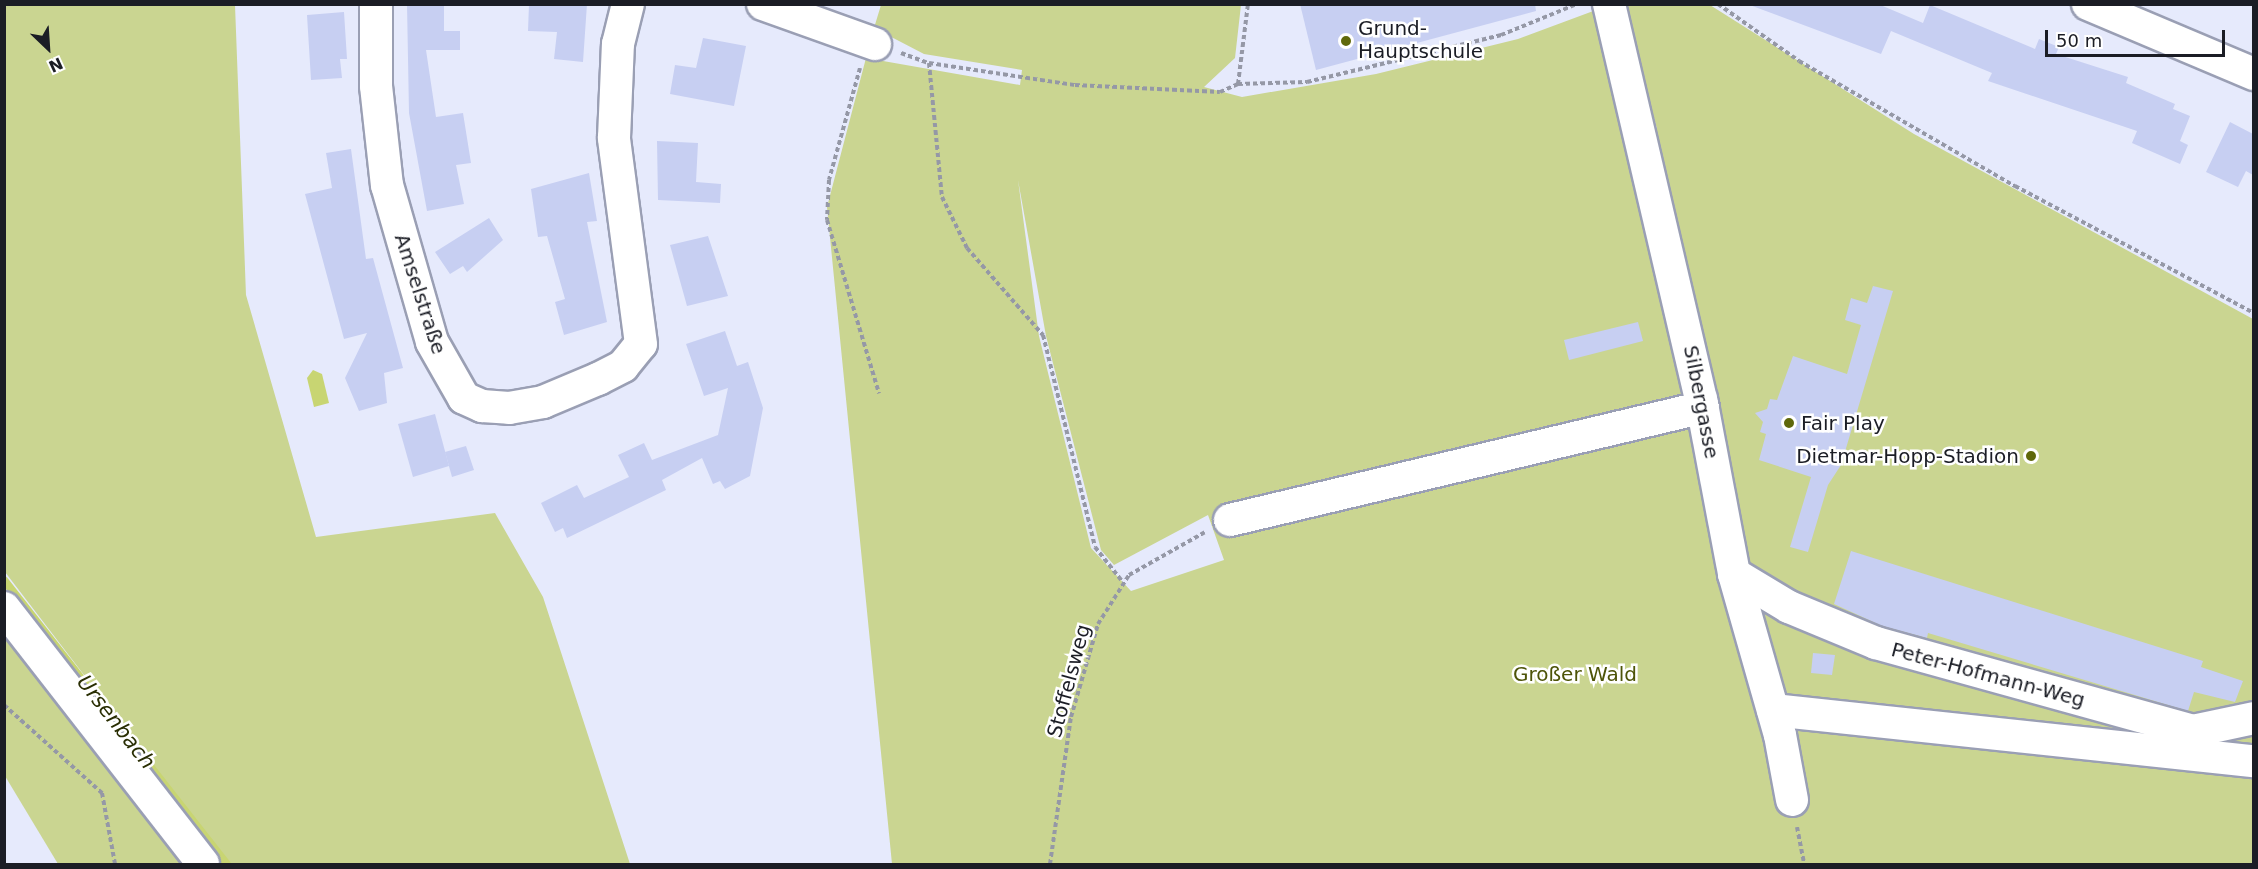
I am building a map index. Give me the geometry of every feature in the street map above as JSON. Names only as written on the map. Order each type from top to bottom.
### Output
[{"type":"street","name":"Amselstraße","points":[[376,4],[376,86],[387,184],[432,342],[464,398],[482,406],[509,408],[551,399],[598,379],[623,366],[641,344],[614,138],[618,44],[628,4]]},
{"type":"street","points":[[763,4],[871,43]]},
{"type":"street","name":"Silbergasse","points":[[1609,4],[1703,407],[1734,574],[1773,710],[1792,800]]},
{"type":"street","points":[[2088,4],[2253,74]]},
{"type":"street","points":[[1230,520],[1703,407]]},
{"type":"street","name":"Peter-Hofmann-Weg","points":[[1734,574],[1790,607],[1876,644],[2193,731],[2253,718]]},
{"type":"street","points":[[4,608],[203,864]]},
{"type":"street","points":[[1773,710],[2253,761]]},
{"type":"path","points":[[1238,84],[1248,4]]},
{"type":"path","points":[[879,393],[827,220],[829,180],[871,43],[929,63],[1075,84],[1220,92],[1238,84],[1307,82],[1501,35],[1576,4]]},
{"type":"path","points":[[1718,4],[1799,61],[2005,180],[2253,313]]},
{"type":"path","points":[[929,63],[942,197],[967,248],[1043,335],[1095,547],[1122,581],[1230,520]]},
{"type":"path","name":"Stoffelsweg","points":[[1050,864],[1071,717],[1098,624],[1122,581]]},
{"type":"path","points":[[4,705],[102,792],[115,864]]},
{"type":"path","points":[[1792,800],[1804,864]]},
{"type":"green space","points":[[4,5],[235,5],[246,295],[316,537],[495,513],[543,597],[630,864],[229,864],[5,572]]},
{"type":"green space","name":"Großer Wald","points":[[881,5],[1241,5],[1235,58],[1204,87],[1242,97],[1376,74],[1518,39],[1596,10],[1629,138],[1657,129],[1624,5],[1710,5],[1914,134],[2253,319],[2253,864],[892,864],[827,207],[866,58],[1020,85],[1022,70],[924,54],[874,28]],"holes":[[[1018,180],[1046,336],[1101,550],[1114,565],[1208,515],[1224,560],[1131,591],[1091,548],[1039,336]]]},
{"type":"green space","points":[[4,626],[190,864],[58,864],[5,776]]},
{"type":"shaded area","points":[[313,370],[322,374],[329,403],[314,407],[307,378]]},
{"type":"building","points":[[407,4],[444,4],[444,31],[460,31],[460,50],[426,50],[436,117],[463,113],[471,163],[456,165],[464,204],[427,211],[409,113]]},
{"type":"building","points":[[529,4],[587,4],[583,62],[554,59],[557,32],[528,31]]},
{"type":"building","name":"Grund- Hauptschule","points":[[1300,4],[1535,4],[1536,11],[1316,70]]},
{"type":"building","points":[[1747,4],[1878,4],[1923,23],[1930,5],[2035,49],[2039,39],[2059,47],[2056,54],[2128,77],[2126,83],[2175,104],[2173,109],[2190,116],[2180,141],[2188,145],[2180,164],[2132,143],[2137,131],[1988,81],[1992,73],[1891,31],[1881,54]]},
{"type":"building","points":[[344,12],[347,59],[340,59],[342,78],[311,80],[307,15]]},
{"type":"building","points":[[703,38],[746,46],[734,106],[670,94],[675,65],[696,68]]},
{"type":"building","points":[[2230,122],[2253,134],[2253,175],[2246,171],[2238,187],[2206,172]]},
{"type":"building","points":[[657,141],[698,143],[696,182],[721,184],[720,203],[658,200]]},
{"type":"building","points":[[351,149],[366,259],[373,258],[403,368],[384,373],[387,403],[359,411],[345,378],[367,333],[344,339],[305,194],[332,188],[326,153]]},
{"type":"building","points":[[589,173],[597,221],[587,222],[607,322],[564,335],[555,302],[565,299],[547,236],[538,237],[531,189]]},
{"type":"building","points":[[489,218],[503,240],[467,272],[463,266],[450,274],[435,252]]},
{"type":"building","points":[[708,236],[728,296],[687,306],[670,245]]},
{"type":"building","points":[[1873,286],[1893,291],[1841,465],[1828,485],[1808,552],[1790,547],[1811,477],[1759,460],[1766,434],[1760,432],[1763,422],[1755,413],[1767,409],[1770,399],[1777,400],[1793,356],[1847,374],[1861,325],[1845,320],[1851,298],[1867,303]]},
{"type":"building","points":[[1638,322],[1643,341],[1569,360],[1564,340]]},
{"type":"building","points":[[725,331],[737,366],[748,362],[763,408],[750,476],[725,489],[720,481],[713,484],[702,458],[662,480],[666,490],[567,538],[563,528],[555,532],[541,503],[577,485],[584,498],[629,477],[618,455],[644,443],[652,460],[718,435],[728,388],[704,396],[686,344]]},
{"type":"building","points":[[435,414],[449,466],[413,477],[398,424]]},
{"type":"building","points":[[466,446],[474,470],[452,477],[445,452]]},
{"type":"building","points":[[1851,551],[2203,661],[2201,667],[2243,681],[2235,702],[2194,692],[2188,711],[1928,633],[1927,638],[1882,626],[1834,604]]},
{"type":"building","points":[[1813,653],[1835,655],[1832,675],[1811,673]]},
{"type":"waterway","name":"Ursenbach","points":[[4,580],[227,864]]},
{"type":"place","name":"Grund- Hauptschule","points":[[1346,41]]},
{"type":"place","name":"Fair Play","points":[[1789,423]]},
{"type":"place","name":"Dietmar-Hopp-Stadion","points":[[2031,456]]}]
